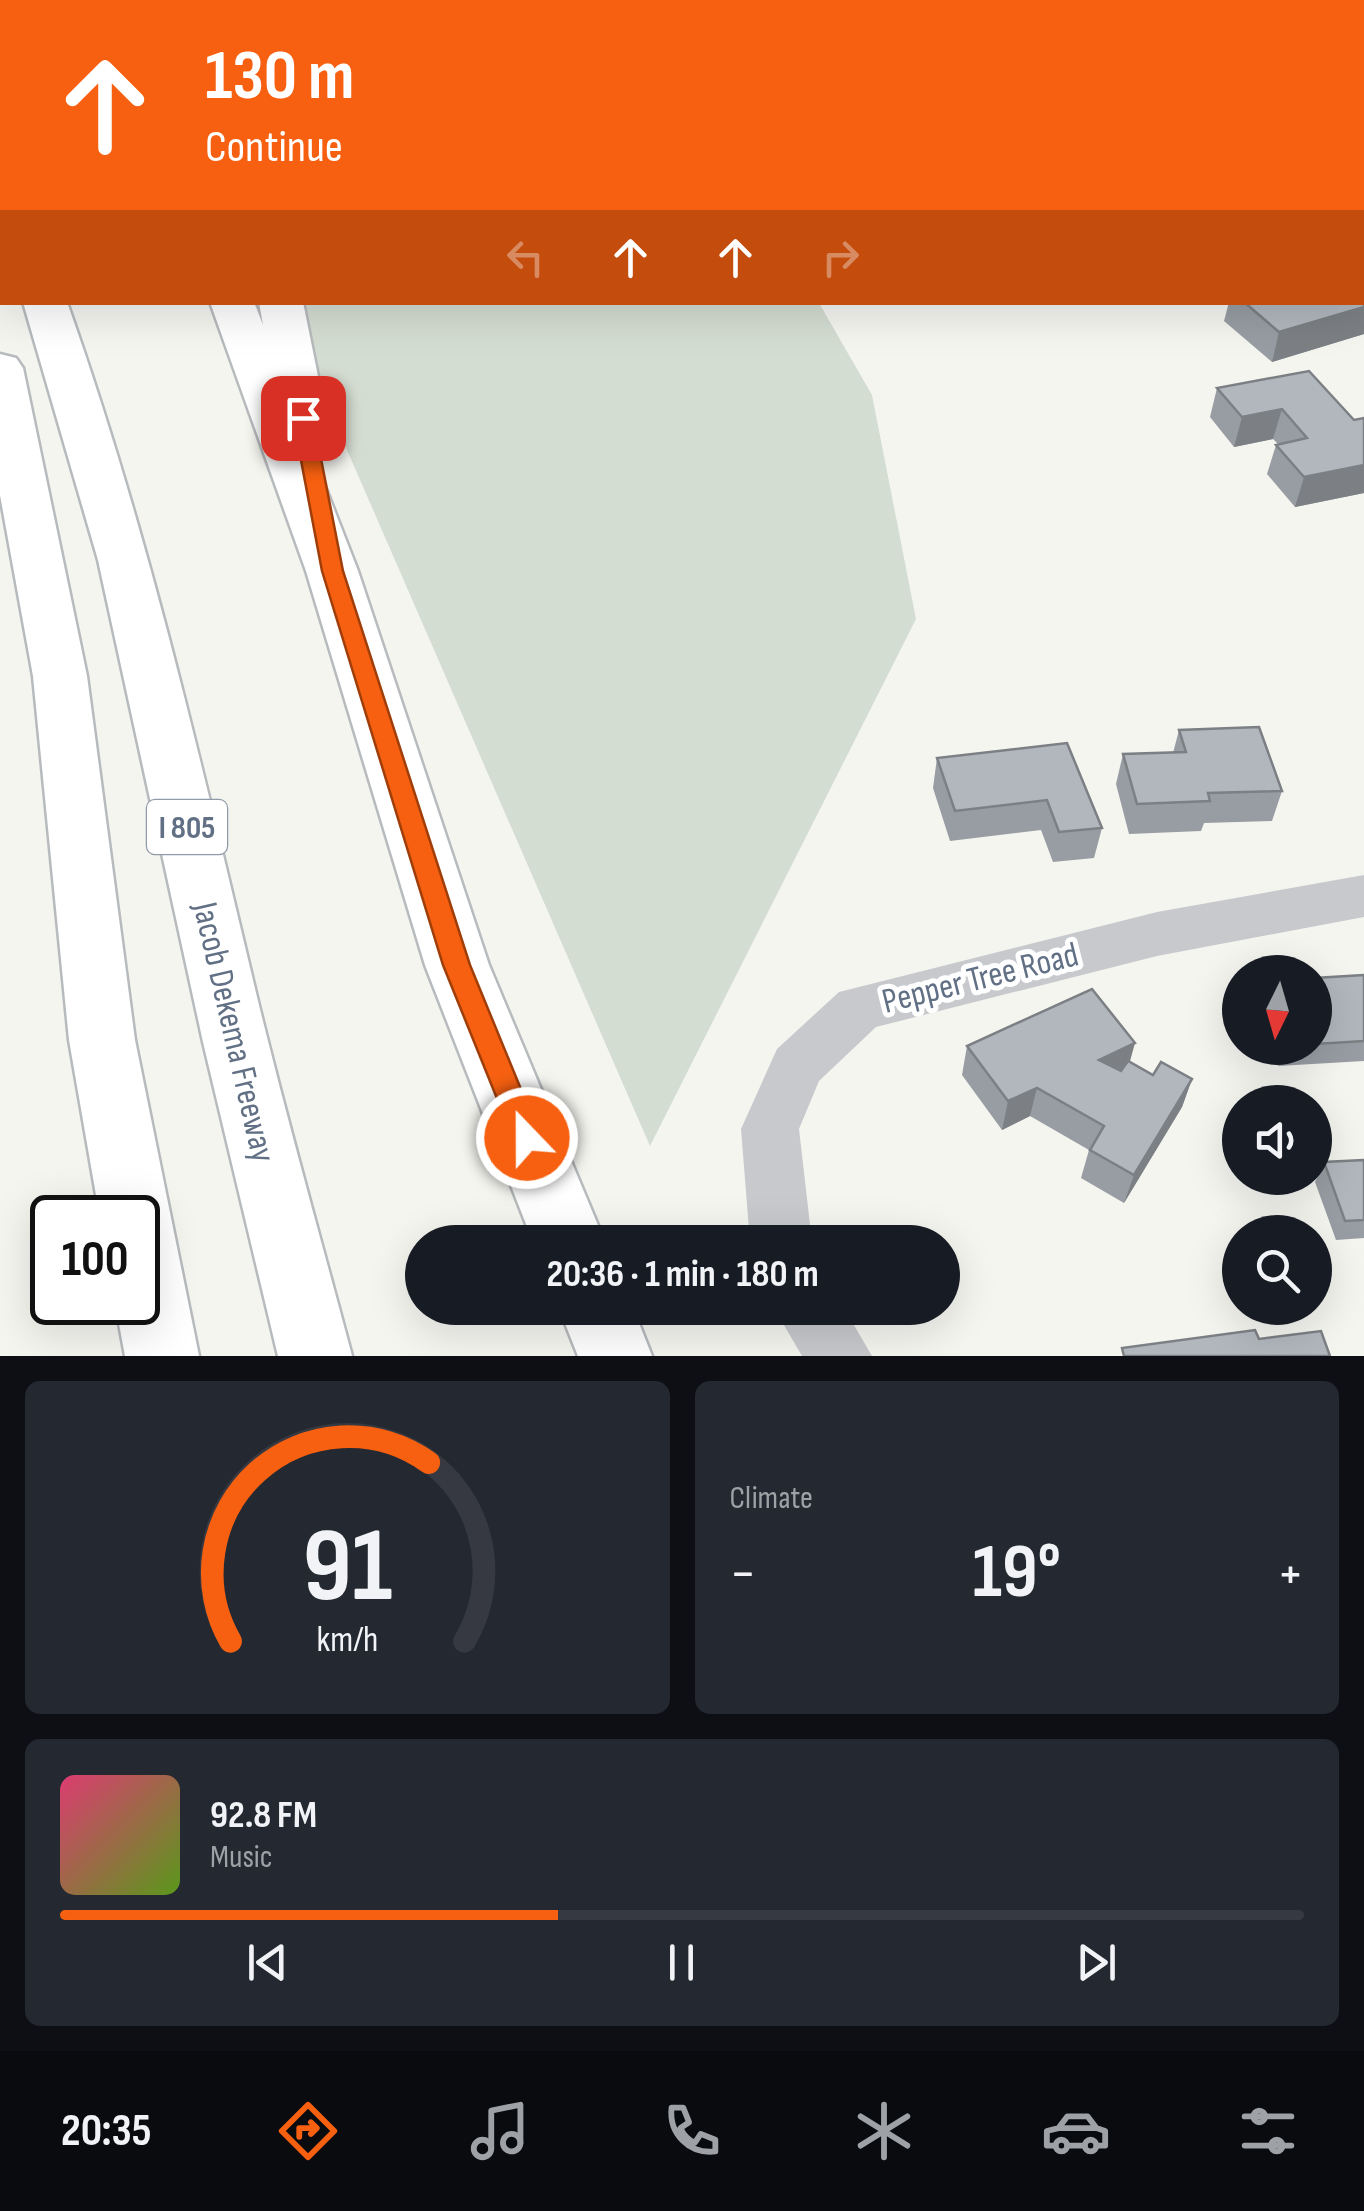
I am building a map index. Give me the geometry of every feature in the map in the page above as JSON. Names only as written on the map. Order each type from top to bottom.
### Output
[{"type":"highway","name":"Jacob Dekema Freeway","points":[[47,305],[81,402],[149,654],[226,1004],[315,1356]]},
{"type":"highway","points":[[233,305],[332,571],[456,965],[563,1225]]},
{"type":"highway","points":[[282,305],[332,571]]},
{"type":"highway","points":[[0,368],[60,676],[102,1040],[127,1195]]},
{"type":"highway","points":[[125,1356],[128,1325]]},
{"type":"highway","points":[[155,1325],[162,1356]]},
{"type":"highway","points":[[603,1325],[616,1356]]},
{"type":"street","name":"Pepper Tree Road","points":[[779,1225],[770,1129],[797,1066],[859,1008],[1129,940],[1364,896]]},
{"type":"street","points":[[818,1325],[840,1356]]},
{"type":"shaded area","points":[[284,305],[820,305],[872,395],[916,619],[650,1146]]},
{"type":"building","points":[[1248,305],[1364,305],[1364,307],[1279,332]]},
{"type":"building","points":[[1309,371],[1354,420],[1364,418],[1364,465],[1304,477],[1276,445],[1307,438],[1282,409],[1242,417],[1217,388]]},
{"type":"building","points":[[1259,727],[1282,791],[1208,793],[1210,801],[1137,804],[1123,754],[1186,752],[1179,730]]},
{"type":"building","points":[[1067,743],[1102,828],[1059,832],[1047,800],[955,811],[937,758]]},
{"type":"building","points":[[1364,975],[1364,1041],[1332,1043],[1332,977]]},
{"type":"building","points":[[1092,989],[1135,1043],[1099,1060],[1121,1071],[1128,1061],[1153,1075],[1161,1062],[1192,1079],[1134,1175],[1090,1150],[1104,1126],[1037,1088],[1008,1101],[967,1046]]},
{"type":"building","points":[[1364,1160],[1364,1220],[1345,1221],[1332,1184],[1332,1162]]},
{"type":"building","points":[[1255,1330],[1259,1339],[1321,1331],[1330,1356],[1124,1356],[1122,1348]]},
{"type":"route","points":[[303,418],[332,571],[456,965],[527,1138]]}]
